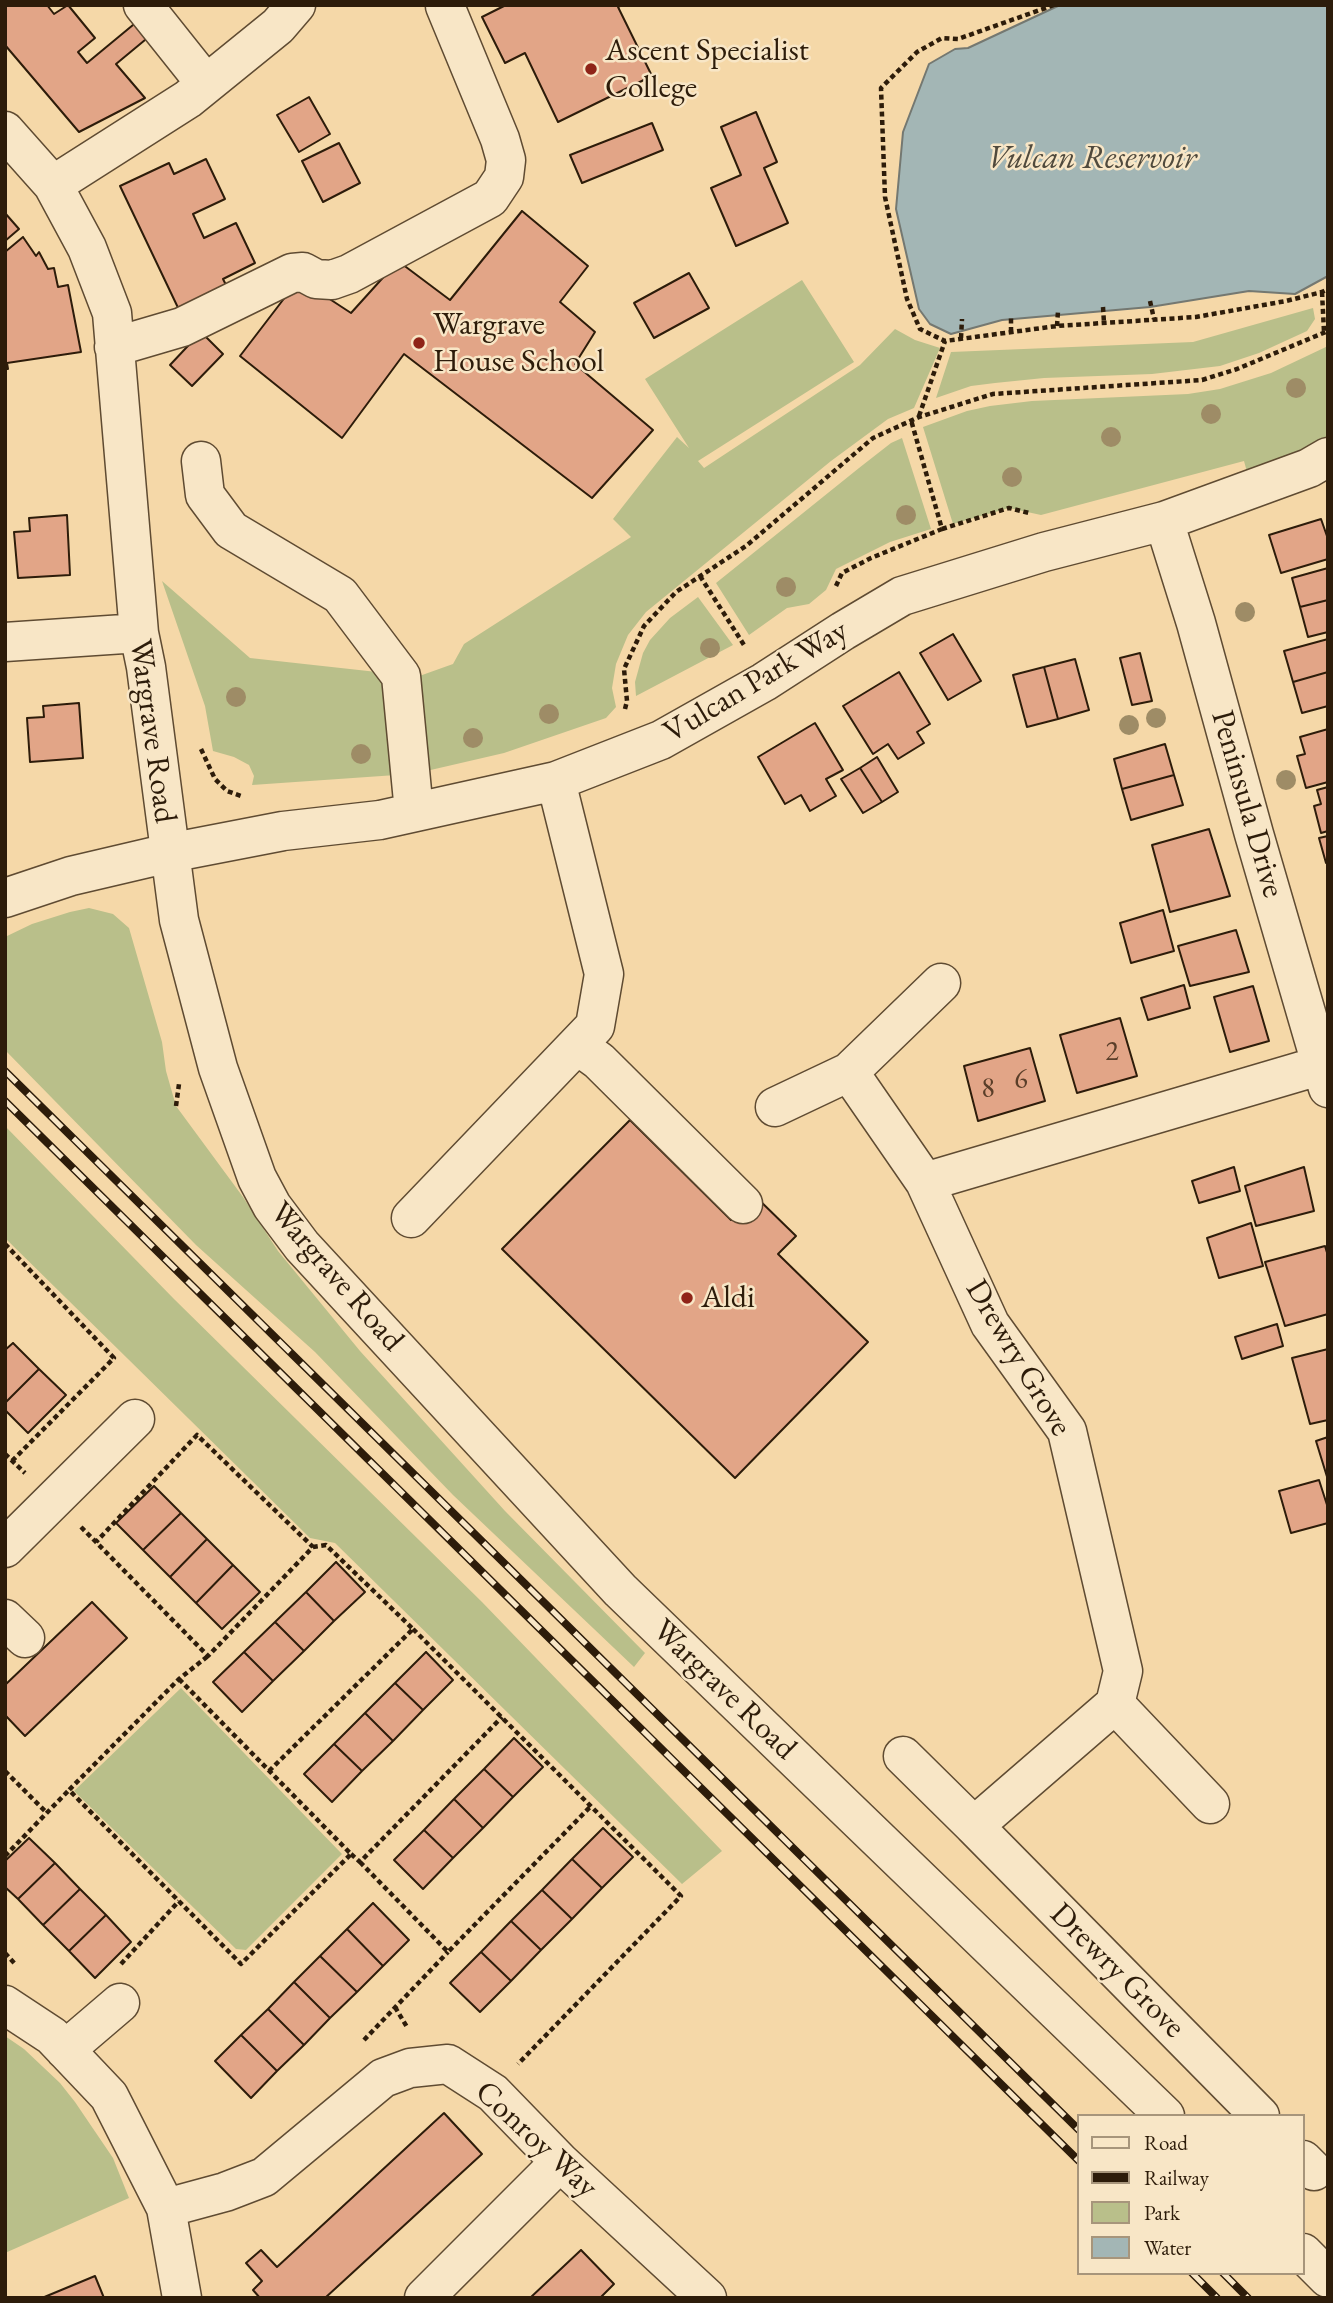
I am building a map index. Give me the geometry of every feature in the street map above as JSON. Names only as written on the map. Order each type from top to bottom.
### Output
[{"type":"street","points":[[143,5],[206,84]]},
{"type":"street","points":[[53,186],[188,99],[278,26],[296,5]]},
{"type":"street","points":[[114,347],[182,327],[292,273],[303,272],[316,279],[332,280],[349,274],[490,198],[503,177],[506,160],[500,139],[445,6]]},
{"type":"street","name":"Wargrave Road","points":[[5,131],[53,186],[87,248],[112,313],[139,633],[146,667],[169,853],[185,948],[218,1068],[257,1178],[272,1206],[302,1246],[620,1590],[1163,2114]]},
{"type":"street","name":"Vulcan Park Way","points":[[5,898],[71,876],[169,853],[283,831],[380,820],[556,781],[661,740],[764,682],[902,596],[1044,552],[1164,521],[1309,468],[1328,457]]},
{"type":"street","points":[[201,461],[205,495],[231,530],[340,595],[401,676],[414,812]]},
{"type":"street","name":"Peninsula Drive","points":[[1164,521],[1325,1076]]},
{"type":"street","points":[[5,642],[139,633]]},
{"type":"street","points":[[411,1218],[595,1026],[604,974],[556,781]]},
{"type":"street","points":[[775,1107],[849,1072],[942,983]]},
{"type":"street","points":[[577,1045],[599,1061],[743,1203]]},
{"type":"street","name":"Drewry Grove","points":[[849,1072],[925,1182],[990,1324],[1067,1430],[1124,1671],[1115,1704]]},
{"type":"street","points":[[925,1182],[1325,1076]]},
{"type":"street","points":[[5,1548],[135,1419]]},
{"type":"street","points":[[974,1826],[1115,1704],[1210,1804]]},
{"type":"street","name":"Drewry Grove","points":[[904,1756],[1257,2114]]},
{"type":"street","points":[[65,2050],[119,1985]]},
{"type":"street","points":[[5,2005],[52,2036],[109,2096],[166,2208],[182,2298]]},
{"type":"street","name":"Conroy Way","points":[[166,2208],[225,2192],[264,2177],[383,2078],[410,2068],[448,2064],[494,2093],[560,2162],[707,2298]]},
{"type":"street","points":[[424,2298],[560,2162]]},
{"type":"street","points":[[1305,2255],[1328,2278]]},
{"type":"path","points":[[632,708],[624,713],[627,701],[624,669],[643,626],[676,592],[746,546],[873,438],[919,417],[993,394],[1202,380],[1237,369],[1326,331],[1325,291],[1196,317],[1057,326],[945,341],[920,329],[907,299],[885,197],[881,88],[916,52],[942,38],[958,39],[1054,5]]},
{"type":"path","points":[[1150,301],[1154,319]]},
{"type":"path","points":[[1103,307],[1104,323]]},
{"type":"path","points":[[1057,326],[1058,311]]},
{"type":"path","points":[[1010,332],[1011,315]]},
{"type":"path","points":[[961,338],[962,319]]},
{"type":"path","points":[[919,417],[945,341]]},
{"type":"path","points":[[911,420],[942,528]]},
{"type":"path","points":[[831,596],[842,573],[886,550],[942,528],[1009,508],[1037,515]]},
{"type":"path","points":[[700,576],[746,644],[735,650]]},
{"type":"path","points":[[199,742],[215,779]]},
{"type":"path","points":[[5,1244],[114,1358],[12,1461],[5,1454]]},
{"type":"path","points":[[96,1542],[197,1435],[313,1548]]},
{"type":"path","points":[[54,1500],[208,1656]]},
{"type":"path","points":[[5,1856],[179,1679],[208,1656],[313,1548],[327,1545],[681,1896],[515,2067],[494,2093]]},
{"type":"path","points":[[269,1771],[413,1629]]},
{"type":"path","points":[[179,1679],[448,1952]]},
{"type":"path","points":[[360,1862],[502,1717]]},
{"type":"path","points":[[5,1771],[47,1813]]},
{"type":"path","points":[[69,1790],[241,1964],[351,1854]]},
{"type":"path","points":[[362,2043],[591,1806]]},
{"type":"path","points":[[119,1985],[179,1902]]},
{"type":"path","points":[[5,1953],[19,1969]]},
{"type":"path","points":[[395,2007],[410,2030]]},
{"type":"green space","points":[[802,280],[854,362],[698,461],[704,468],[860,365],[895,329],[915,340],[940,348],[914,408],[888,419],[831,461],[646,612],[628,635],[616,664],[612,688],[616,707],[606,718],[504,753],[422,772],[411,679],[453,664],[464,644],[631,537],[613,519],[677,437],[689,448],[645,379]]},
{"type":"green space","points":[[1313,308],[1315,319],[1307,331],[1259,353],[1220,366],[1152,374],[1044,378],[995,383],[971,386],[936,398],[951,352],[1193,342]]},
{"type":"green space","points":[[1328,346],[1328,441],[1247,472],[1244,461],[1041,515],[1009,508],[953,524],[923,427],[967,411],[990,406],[1032,401],[1188,394],[1220,389],[1271,373]]},
{"type":"green space","points":[[902,438],[931,529],[890,542],[836,569],[826,590],[809,604],[787,608],[749,635],[716,583],[891,443]]},
{"type":"green space","points":[[162,581],[250,658],[386,673],[396,775],[252,785],[254,776],[249,765],[213,751],[205,706]]},
{"type":"green space","points":[[698,597],[733,645],[636,696],[635,682],[643,653],[650,640],[670,618]]},
{"type":"green space","points":[[89,908],[113,914],[129,928],[162,1042],[166,1071],[176,1106],[243,1197],[278,1251],[360,1351],[505,1511],[645,1653],[634,1667],[453,1495],[315,1352],[196,1245],[5,1050],[5,937],[32,924]]},
{"type":"green space","points":[[5,1126],[174,1299],[482,1602],[722,1851],[682,1884],[335,1543],[310,1538],[5,1238]]},
{"type":"green space","points":[[181,1688],[342,1854],[246,1950],[236,1949],[74,1791]]},
{"type":"green space","points":[[5,2036],[24,2049],[60,2083],[75,2102],[113,2158],[129,2198],[5,2253]]},
{"type":"water","name":"Vulcan Reservoir","points":[[1060,5],[1328,5],[1328,276],[1295,294],[1249,291],[1150,307],[1002,320],[951,334],[930,324],[919,309],[896,209],[903,132],[929,64],[955,49],[968,48]]},
{"type":"building","points":[[5,5],[47,5],[54,14],[68,5],[95,38],[78,52],[87,63],[139,20],[151,35],[116,64],[145,98],[79,132],[5,45]]},
{"type":"building","name":"Ascent Specialist College","points":[[506,5],[622,5],[618,7],[652,76],[558,122],[525,53],[505,63],[482,17]]},
{"type":"building","points":[[309,97],[330,134],[299,152],[277,115]]},
{"type":"building","points":[[756,112],[777,162],[764,168],[788,223],[736,246],[711,188],[741,175],[721,127]]},
{"type":"building","name":"Ascent Specialist College","points":[[652,123],[663,150],[582,183],[570,155]]},
{"type":"building","points":[[339,143],[360,183],[323,202],[302,161]]},
{"type":"building","points":[[206,159],[225,199],[193,214],[204,238],[236,223],[255,263],[223,279],[229,291],[181,314],[120,186],[169,163],[174,174]]},
{"type":"building","name":"Wargrave House School","points":[[522,211],[588,266],[560,302],[595,332],[575,364],[653,430],[592,498],[404,354],[342,438],[240,356],[299,279],[351,313],[398,261],[450,300]]},
{"type":"building","points":[[5,213],[19,229],[5,241]]},
{"type":"building","points":[[23,237],[36,256],[39,252],[48,269],[54,268],[58,287],[68,285],[81,352],[7,363],[8,369],[5,369],[5,252]]},
{"type":"building","points":[[689,273],[709,308],[654,338],[634,303]]},
{"type":"building","points":[[201,332],[223,354],[192,386],[170,365]]},
{"type":"building","points":[[67,515],[70,575],[18,578],[14,532],[30,531],[29,518]]},
{"type":"building","points":[[1321,519],[1328,539],[1328,559],[1281,573],[1269,535]]},
{"type":"building","points":[[1328,568],[1328,600],[1300,607],[1292,578]]},
{"type":"building","points":[[1328,600],[1328,632],[1308,637],[1300,607]]},
{"type":"building","points":[[953,634],[981,681],[948,700],[920,653]]},
{"type":"building","points":[[1328,639],[1328,672],[1293,682],[1284,651]]},
{"type":"building","points":[[1140,653],[1152,701],[1132,705],[1120,658]]},
{"type":"building","points":[[1075,659],[1089,710],[1058,719],[1044,667]]},
{"type":"building","points":[[1044,667],[1058,719],[1027,727],[1013,675]]},
{"type":"building","points":[[899,672],[930,724],[917,732],[924,743],[898,759],[888,744],[873,754],[843,706]]},
{"type":"building","points":[[1328,672],[1328,706],[1302,713],[1293,682]]},
{"type":"building","points":[[79,703],[83,758],[30,762],[27,718],[44,717],[43,706]]},
{"type":"building","points":[[815,723],[843,770],[826,779],[836,796],[810,811],[801,795],[785,804],[758,757]]},
{"type":"building","points":[[1328,729],[1328,782],[1306,788],[1297,756],[1305,754],[1300,737]]},
{"type":"building","points":[[1165,744],[1174,775],[1122,789],[1114,759]]},
{"type":"building","points":[[877,757],[898,792],[882,802],[860,768]]},
{"type":"building","points":[[860,768],[882,802],[863,813],[841,779]]},
{"type":"building","points":[[1174,775],[1183,805],[1131,820],[1122,789]]},
{"type":"building","points":[[1328,787],[1328,831],[1321,833],[1314,806],[1321,804],[1317,790]]},
{"type":"building","points":[[1209,829],[1230,896],[1170,912],[1152,845]]},
{"type":"building","points":[[1328,836],[1328,863],[1326,863],[1319,838]]},
{"type":"building","points":[[1163,910],[1174,951],[1131,963],[1120,923]]},
{"type":"building","points":[[1236,930],[1249,972],[1190,986],[1178,946]]},
{"type":"building","points":[[1184,985],[1190,1008],[1148,1020],[1141,998]]},
{"type":"building","points":[[1253,986],[1269,1041],[1230,1052],[1214,997]]},
{"type":"building","points":[[1120,1018],[1137,1076],[1077,1093],[1060,1035]]},
{"type":"building","points":[[1030,1048],[1045,1101],[978,1121],[964,1066]]},
{"type":"building","name":"Aldi","points":[[630,1120],[731,1220],[754,1195],[796,1236],[778,1254],[868,1342],[735,1478],[502,1249]]},
{"type":"building","points":[[1234,1167],[1240,1191],[1199,1203],[1192,1181]]},
{"type":"building","points":[[1304,1167],[1314,1211],[1256,1226],[1245,1186]]},
{"type":"building","points":[[1251,1223],[1263,1266],[1219,1278],[1207,1238]]},
{"type":"building","points":[[1325,1246],[1328,1256],[1328,1314],[1285,1326],[1265,1262]]},
{"type":"building","points":[[1277,1324],[1283,1346],[1242,1359],[1235,1337]]},
{"type":"building","points":[[13,1343],[39,1369],[5,1403],[5,1350]]},
{"type":"building","points":[[1328,1349],[1328,1420],[1310,1424],[1292,1358]]},
{"type":"building","points":[[39,1369],[66,1395],[28,1433],[5,1410],[5,1403]]},
{"type":"building","points":[[1328,1437],[1328,1480],[1316,1441]]},
{"type":"building","points":[[1319,1480],[1328,1508],[1328,1523],[1291,1533],[1279,1491]]},
{"type":"building","points":[[154,1486],[181,1513],[143,1550],[116,1523]]},
{"type":"building","points":[[181,1513],[207,1539],[170,1577],[143,1550]]},
{"type":"building","points":[[207,1539],[233,1565],[196,1603],[170,1577]]},
{"type":"building","points":[[336,1562],[365,1592],[334,1621],[306,1592]]},
{"type":"building","points":[[233,1565],[260,1592],[222,1629],[196,1603]]},
{"type":"building","points":[[306,1592],[334,1621],[304,1651],[275,1622]]},
{"type":"building","points":[[92,1602],[127,1638],[25,1736],[5,1715],[5,1685]]},
{"type":"building","points":[[275,1622],[304,1651],[273,1681],[244,1652]]},
{"type":"building","points":[[244,1652],[273,1681],[242,1712],[213,1682]]},
{"type":"building","points":[[426,1652],[453,1680],[423,1710],[395,1683]]},
{"type":"building","points":[[395,1683],[423,1710],[393,1741],[365,1713]]},
{"type":"building","points":[[365,1713],[393,1741],[362,1771],[334,1744]]},
{"type":"building","points":[[514,1738],[543,1767],[513,1797],[484,1769]]},
{"type":"building","points":[[334,1744],[362,1771],[332,1802],[304,1774]]},
{"type":"building","points":[[484,1769],[513,1797],[483,1828],[454,1799]]},
{"type":"building","points":[[454,1799],[483,1828],[453,1858],[424,1830]]},
{"type":"building","points":[[603,1828],[633,1857],[602,1888],[572,1859]]},
{"type":"building","points":[[424,1830],[453,1858],[423,1889],[394,1860]]},
{"type":"building","points":[[29,1838],[55,1863],[18,1899],[5,1887],[5,1861]]},
{"type":"building","points":[[572,1859],[602,1888],[572,1919],[542,1890]]},
{"type":"building","points":[[55,1863],[80,1889],[43,1925],[18,1899]]},
{"type":"building","points":[[80,1889],[106,1915],[69,1951],[43,1925]]},
{"type":"building","points":[[542,1890],[572,1919],[541,1950],[511,1921]]},
{"type":"building","points":[[373,1903],[409,1940],[383,1966],[347,1929]]},
{"type":"building","points":[[106,1915],[131,1942],[95,1978],[69,1951]]},
{"type":"building","points":[[511,1921],[541,1950],[511,1981],[481,1952]]},
{"type":"building","points":[[347,1929],[383,1966],[357,1992],[320,1956]]},
{"type":"building","points":[[481,1952],[511,1981],[480,2012],[450,1983]]},
{"type":"building","points":[[320,1956],[357,1992],[330,2018],[294,1982]]},
{"type":"building","points":[[294,1982],[330,2018],[304,2045],[268,2009]]},
{"type":"building","points":[[268,2009],[304,2045],[277,2071],[241,2035]]},
{"type":"building","points":[[241,2035],[277,2071],[251,2098],[215,2061]]},
{"type":"building","points":[[444,2113],[482,2154],[325,2298],[260,2298],[253,2290],[262,2281],[246,2263],[261,2250],[277,2267]]},
{"type":"building","points":[[581,2250],[614,2284],[600,2298],[530,2298]]},
{"type":"building","points":[[95,2276],[104,2298],[42,2298]]},
{"type":"railway","points":[[5,1071],[1078,2129]]},
{"type":"railway","points":[[5,1101],[1078,2160]]},
{"type":"railway","points":[[1194,2275],[1217,2298]]},
{"type":"railway","points":[[1225,2275],[1248,2298]]},
{"type":"place","name":"Ascent Specialist College","points":[[591,69]]},
{"type":"place","name":"Wargrave House School","points":[[419,343]]},
{"type":"place","name":"Aldi","points":[[687,1298]]}]
